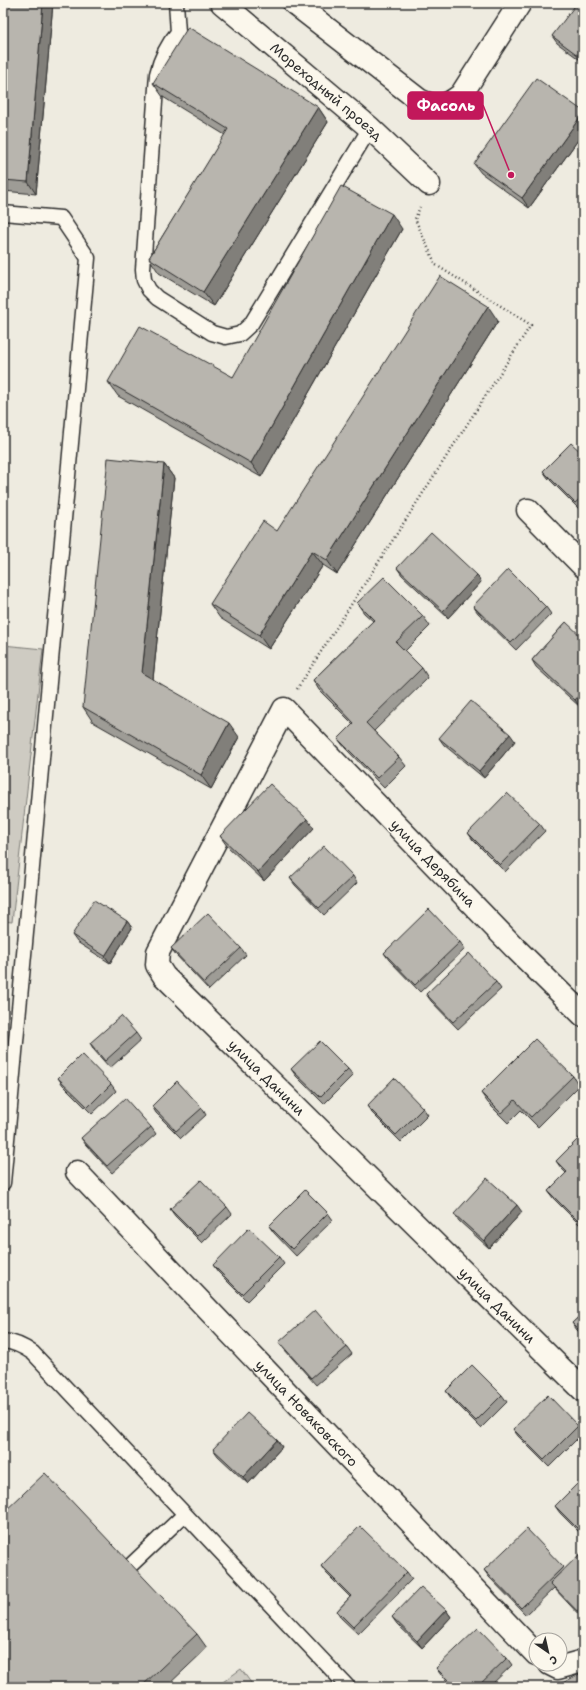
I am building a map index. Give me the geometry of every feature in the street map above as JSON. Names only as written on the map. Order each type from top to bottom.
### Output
[{"type":"street","name":"Мореходный проезд","points":[[222,3],[370,128],[429,184]]},
{"type":"street","points":[[294,3],[419,100],[433,107],[449,104],[461,95],[520,3]]},
{"type":"street","points":[[528,510],[583,566]]},
{"type":"street","name":"улица Дерябина","points":[[284,709],[515,948],[583,1015]]},
{"type":"street","name":"улица Данини","points":[[284,709],[158,952],[157,965],[164,976],[583,1390]]},
{"type":"street","name":"улица Новаковского","points":[[77,1172],[528,1646]]},
{"type":"street","points":[[568,1664],[583,1661]]},
{"type":"lane","points":[[176,3],[178,32],[164,52],[157,74],[144,261],[144,280],[149,290],[157,298],[212,333],[226,337],[240,334],[251,324],[370,128]]},
{"type":"lane","points":[[3,214],[61,218],[88,258],[3,1183]]},
{"type":"lane","points":[[3,1341],[12,1342],[23,1346],[33,1353],[348,1687]]},
{"type":"lane","points":[[130,1566],[185,1514]]},
{"type":"path","points":[[284,709],[532,325],[436,265],[415,219],[429,184]]},
{"type":"shaded area","points":[[3,645],[43,649],[12,922],[3,921]]},
{"type":"shaded area","points":[[241,1669],[254,1687],[216,1687]]},
{"type":"building","points":[[3,3],[43,3],[28,182],[3,180]]},
{"type":"building","points":[[577,3],[583,3],[583,59],[552,36]]},
{"type":"building","points":[[188,27],[318,107],[203,292],[149,258],[228,129],[153,83]]},
{"type":"building","points":[[536,78],[583,111],[583,113],[522,198],[474,164]]},
{"type":"building","points":[[341,186],[392,214],[251,463],[108,382],[140,326],[233,377]]},
{"type":"building","points":[[440,276],[488,306],[327,560],[312,551],[259,635],[210,604],[263,521],[277,531]]},
{"type":"building","points":[[571,443],[583,454],[583,496],[575,503],[543,471]]},
{"type":"building","points":[[108,458],[164,464],[142,673],[229,723],[201,775],[83,707]]},
{"type":"building","points":[[431,532],[477,575],[443,611],[397,568]]},
{"type":"building","points":[[508,569],[546,607],[511,643],[473,606]]},
{"type":"building","points":[[384,577],[423,616],[396,642],[422,668],[366,723],[399,757],[377,778],[338,739],[354,723],[313,680],[374,620],[357,603]]},
{"type":"building","points":[[566,622],[583,638],[583,691],[575,700],[532,660]]},
{"type":"building","points":[[471,701],[510,734],[479,771],[439,738]]},
{"type":"building","points":[[270,784],[307,819],[258,872],[220,836]]},
{"type":"building","points":[[507,793],[540,824],[500,865],[468,833]]},
{"type":"building","points":[[324,846],[353,876],[319,908],[290,878]]},
{"type":"building","points":[[94,900],[127,921],[105,956],[72,935]]},
{"type":"building","points":[[429,909],[460,942],[415,985],[384,953]]},
{"type":"building","points":[[208,913],[241,948],[204,983],[171,948]]},
{"type":"building","points":[[469,953],[496,982],[453,1022],[426,994]]},
{"type":"building","points":[[121,1016],[136,1033],[105,1061],[90,1043]]},
{"type":"building","points":[[535,1039],[573,1076],[531,1117],[515,1100],[501,1113],[481,1093]]},
{"type":"building","points":[[320,1041],[348,1069],[320,1097],[291,1069]]},
{"type":"building","points":[[82,1054],[111,1084],[88,1107],[58,1078]]},
{"type":"building","points":[[394,1078],[423,1108],[396,1135],[367,1106]]},
{"type":"building","points":[[177,1081],[202,1108],[176,1131],[152,1106]]},
{"type":"building","points":[[125,1098],[151,1127],[107,1166],[81,1138]]},
{"type":"building","points":[[583,1134],[583,1214],[577,1220],[548,1191],[567,1172],[556,1161]]},
{"type":"building","points":[[487,1178],[517,1205],[484,1241],[454,1214]]},
{"type":"building","points":[[201,1180],[227,1207],[197,1236],[170,1209]]},
{"type":"building","points":[[305,1190],[328,1213],[292,1249],[269,1226]]},
{"type":"building","points":[[249,1228],[279,1257],[242,1294],[213,1265]]},
{"type":"building","points":[[315,1310],[347,1347],[311,1378],[279,1342]]},
{"type":"building","points":[[583,1313],[583,1334],[572,1323]]},
{"type":"building","points":[[472,1365],[502,1395],[476,1421],[446,1391]]},
{"type":"building","points":[[548,1395],[578,1426],[544,1460],[513,1429]]},
{"type":"building","points":[[247,1413],[277,1440],[243,1477],[213,1449]]},
{"type":"building","points":[[45,1473],[197,1634],[141,1687],[3,1687],[3,1513]]},
{"type":"building","points":[[583,1478],[583,1522],[577,1528],[555,1506]]},
{"type":"building","points":[[360,1526],[407,1572],[353,1627],[337,1611],[351,1596],[321,1566]]},
{"type":"building","points":[[527,1529],[563,1567],[521,1608],[484,1570]]},
{"type":"building","points":[[582,1552],[583,1553],[583,1617],[550,1583]]},
{"type":"building","points":[[421,1587],[446,1610],[417,1641],[392,1617]]},
{"type":"building","points":[[478,1628],[507,1658],[477,1687],[455,1687],[436,1668]]},
{"type":"building","points":[[583,1672],[583,1687],[555,1687]]},
{"type":"place","name":"Фасоль","points":[[511,175]]}]
